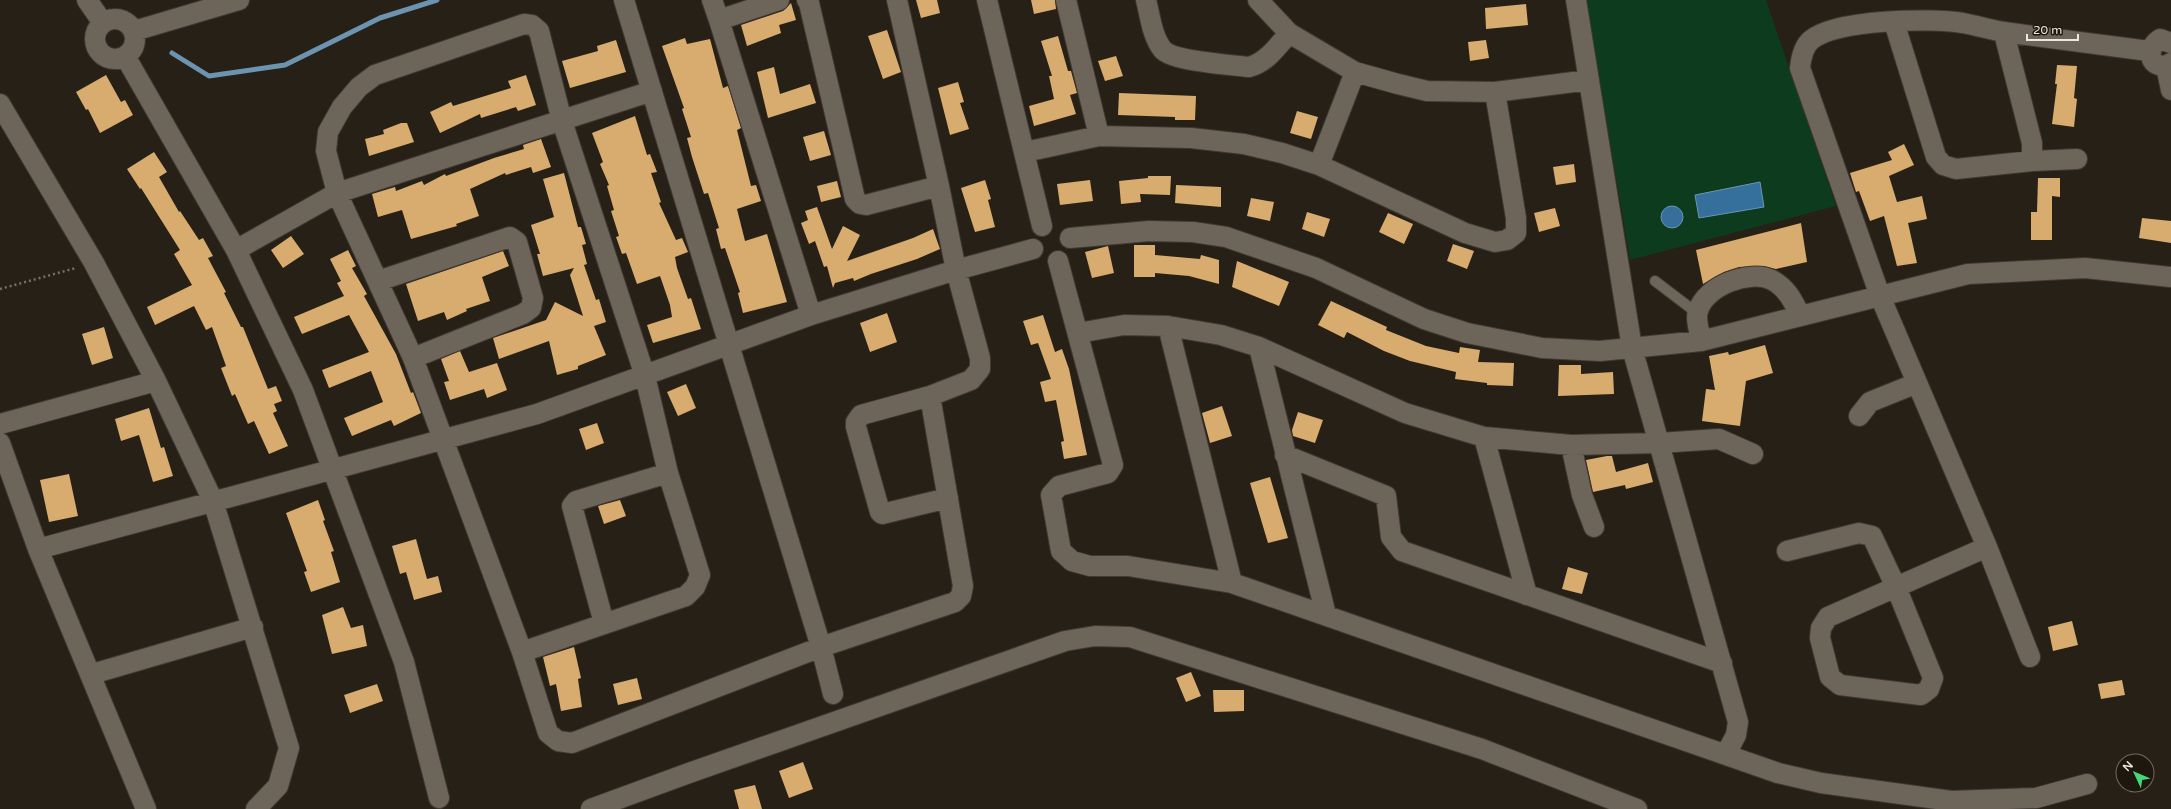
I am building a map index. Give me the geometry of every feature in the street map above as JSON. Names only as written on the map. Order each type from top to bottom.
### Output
[{"type":"street","points":[[87,0],[103,23]]},
{"type":"street","points":[[624,0],[728,345],[822,647],[833,694]]},
{"type":"street","points":[[712,0],[811,315]]},
{"type":"street","points":[[719,20],[779,0]]},
{"type":"street","points":[[807,0],[809,3],[855,200],[860,204],[866,205],[939,186]]},
{"type":"street","points":[[897,0],[939,186],[956,270],[980,358],[980,369],[971,380],[930,396],[861,415],[856,422],[856,427],[882,514],[948,498]]},
{"type":"street","points":[[987,0],[1042,226]]},
{"type":"street","points":[[1066,0],[1100,136]]},
{"type":"street","points":[[1146,0],[1156,38],[1163,50],[1174,57],[1249,68],[1258,65],[1265,59],[1289,33]]},
{"type":"street","points":[[1258,0],[1289,33],[1355,72],[1427,90],[1495,92],[1589,80]]},
{"type":"street","points":[[1576,0],[1632,348],[1738,722],[1736,735],[1726,754]]},
{"type":"street","points":[[134,31],[226,2]]},
{"type":"street","points":[[121,19],[131,26],[134,31],[135,44],[126,56],[114,59],[107,57],[97,48],[96,34],[103,23],[108,20],[121,19]]},
{"type":"street","points":[[2030,657],[1987,547],[1880,296],[1800,68],[1802,54],[1810,41],[1820,34],[1853,25],[1927,20],[1962,23],[2004,32],[2150,51]]},
{"type":"street","points":[[1894,22],[1936,158],[1943,165],[1956,169],[2032,161],[2077,159]]},
{"type":"street","points":[[522,652],[686,596],[695,587],[700,575],[668,473],[645,376],[562,121],[539,31],[532,25],[524,24],[375,75],[359,87],[342,107],[328,132],[326,151],[337,193],[413,358],[522,652],[548,733],[558,741],[572,743],[822,647],[955,602],[962,596],[963,586],[930,396]]},
{"type":"street","points":[[2004,32],[2032,143],[2032,161]]},
{"type":"street","points":[[2171,43],[2160,40],[2153,44],[2150,51],[2152,60],[2158,65],[2169,64],[2171,90]]},
{"type":"street","points":[[126,56],[236,250],[303,390],[331,469],[404,662],[439,798]]},
{"type":"street","points":[[1319,165],[1355,72]]},
{"type":"street","points":[[236,250],[337,193],[562,121],[652,90]]},
{"type":"street","points":[[1025,152],[1100,136],[1191,138],[1244,144],[1282,153],[1319,165],[1465,233],[1495,242],[1507,240],[1516,233],[1516,218],[1495,92]]},
{"type":"street","points":[[0,104],[94,263],[156,381],[213,501],[289,748],[278,786],[256,809]]},
{"type":"street","points":[[1053,224],[1063,228],[1070,238],[1068,252],[1058,261],[1047,262],[1038,257],[1033,249],[1034,236],[1042,226],[1053,224]]},
{"type":"street","points":[[1070,238],[1149,231],[1193,232],[1226,237],[1316,268],[1424,319],[1467,333],[1542,348],[1600,351],[1701,341],[1968,274],[2085,268],[2171,277]]},
{"type":"street","points":[[378,281],[510,237],[517,242],[533,298],[531,308],[523,314],[413,358]]},
{"type":"street","points":[[38,549],[536,414],[811,315],[956,270],[1033,249]]},
{"type":"street","points":[[1058,261],[1114,465],[1108,473],[1059,486],[1051,495],[1062,551],[1072,561],[1090,566],[1128,566],[1232,583],[1778,773],[1821,783],[1951,801],[1974,802],[2036,798],[2087,784]]},
{"type":"street","points":[[1701,341],[1697,313],[1701,302],[1713,290],[1728,282],[1758,276],[1772,280],[1789,293],[1800,315]]},
{"type":"street","points":[[1078,333],[1124,326],[1168,326],[1221,335],[1259,347],[1405,413],[1484,437],[1571,445],[1659,443],[1719,439],[1753,454]]},
{"type":"street","points":[[1168,326],[1232,583]]},
{"type":"street","points":[[1259,347],[1326,615]]},
{"type":"street","points":[[0,424],[156,381]]},
{"type":"street","points":[[1859,416],[1870,402],[1917,383]]},
{"type":"street","points":[[1484,437],[1527,595]]},
{"type":"street","points":[[0,443],[38,549],[92,674],[146,809]]},
{"type":"street","points":[[1571,445],[1582,495],[1594,527]]},
{"type":"street","points":[[1285,455],[1386,496],[1391,537],[1402,551],[1722,663]]},
{"type":"street","points":[[604,623],[572,506],[576,500],[668,473]]},
{"type":"street","points":[[1787,551],[1859,533],[1872,536],[1896,587],[1933,678],[1929,689],[1920,695],[1840,686],[1830,677],[1820,638],[1821,628],[1828,617],[1896,587],[1987,547]]},
{"type":"street","points":[[92,674],[253,627]]},
{"type":"street","points":[[591,809],[689,772],[1065,642],[1095,636],[1130,636],[1482,749],[1637,809]]},
{"type":"lane","points":[[1655,281],[1697,313]]},
{"type":"path","points":[[0,289],[94,263]]},
{"type":"green space","points":[[1586,0],[1766,0],[1836,206],[1630,260]]},
{"type":"water","points":[[1760,182],[1764,207],[1699,218],[1695,195]]},
{"type":"water","points":[[1672,206],[1680,209],[1683,217],[1680,225],[1672,228],[1664,225],[1661,217],[1664,209]]},
{"type":"building","points":[[916,0],[937,0],[940,13],[921,18]]},
{"type":"building","points":[[1031,0],[1055,0],[1056,9],[1034,14]]},
{"type":"building","points":[[791,3],[796,20],[779,25],[781,33],[747,46],[741,25],[783,11]]},
{"type":"building","points":[[1526,4],[1528,25],[1486,29],[1485,8]]},
{"type":"building","points":[[887,30],[901,72],[883,79],[868,36]]},
{"type":"building","points":[[1058,36],[1068,71],[1071,71],[1077,93],[1070,95],[1076,114],[1034,126],[1029,106],[1054,99],[1049,76],[1052,76],[1041,41]]},
{"type":"building","points":[[685,38],[687,44],[710,39],[723,88],[728,86],[741,128],[737,130],[751,186],[756,185],[761,201],[737,209],[745,241],[767,234],[787,302],[743,313],[738,293],[740,292],[725,248],[721,249],[716,229],[719,228],[708,193],[704,194],[692,157],[687,138],[691,137],[682,109],[684,108],[662,46]]},
{"type":"building","points":[[616,40],[626,72],[570,88],[562,61],[598,51],[597,46]]},
{"type":"building","points":[[1486,40],[1489,58],[1470,61],[1468,42]]},
{"type":"building","points":[[1116,56],[1123,76],[1105,81],[1098,61]]},
{"type":"building","points":[[2057,65],[2077,66],[2074,98],[2077,99],[2074,127],[2052,124],[2057,84],[2055,84]]},
{"type":"building","points":[[774,67],[780,94],[810,84],[816,103],[768,118],[757,72]]},
{"type":"building","points":[[106,75],[121,102],[125,100],[133,115],[100,133],[88,109],[86,110],[76,92]]},
{"type":"building","points":[[526,75],[536,105],[518,111],[516,107],[481,118],[480,114],[440,133],[430,112],[451,102],[453,106],[511,88],[508,81]]},
{"type":"building","points":[[958,82],[964,102],[960,103],[969,129],[950,135],[938,88]]},
{"type":"building","points":[[1119,93],[1196,96],[1195,120],[1175,120],[1175,117],[1118,115]]},
{"type":"building","points":[[1297,111],[1318,117],[1311,139],[1290,133]]},
{"type":"building","points":[[635,116],[647,155],[650,154],[657,172],[651,173],[661,202],[659,203],[676,240],[682,238],[688,252],[675,257],[677,268],[688,299],[691,298],[701,329],[653,343],[647,325],[672,317],[670,305],[660,276],[637,284],[626,253],[622,254],[616,237],[619,236],[611,211],[614,210],[607,186],[609,185],[600,164],[603,162],[592,133]]},
{"type":"building","points":[[401,123],[407,123],[414,142],[369,156],[365,139],[384,134],[383,130]]},
{"type":"building","points":[[824,131],[831,155],[810,161],[803,137]]},
{"type":"building","points":[[541,139],[551,167],[533,173],[531,167],[506,175],[505,173],[470,189],[479,216],[456,224],[457,226],[411,239],[402,210],[378,217],[372,194],[395,187],[396,191],[422,181],[424,185],[445,174],[446,176],[494,158],[524,149],[523,145]]},
{"type":"building","points":[[1904,144],[1914,165],[1889,176],[1897,202],[1922,196],[1927,219],[1908,223],[1917,263],[1897,266],[1884,216],[1870,221],[1859,191],[1856,192],[1850,173],[1892,160],[1888,152]]},
{"type":"building","points":[[154,152],[167,172],[159,177],[179,212],[180,211],[199,240],[203,238],[213,256],[208,258],[226,292],[224,293],[241,327],[243,327],[268,389],[276,386],[282,401],[274,404],[277,411],[273,413],[288,446],[269,454],[254,421],[248,424],[235,394],[232,396],[221,368],[226,366],[212,327],[206,330],[194,306],[155,325],[147,307],[192,285],[174,254],[180,250],[141,188],[140,189],[127,169]]},
{"type":"building","points":[[1574,164],[1576,182],[1556,185],[1553,167]]},
{"type":"building","points":[[564,173],[578,227],[581,227],[586,244],[582,245],[587,264],[584,265],[596,300],[599,299],[606,322],[594,326],[606,355],[578,366],[578,369],[557,375],[549,341],[499,359],[493,338],[546,320],[555,302],[583,316],[570,275],[574,268],[543,276],[537,254],[540,254],[531,225],[554,217],[543,179]]},
{"type":"building","points":[[1148,176],[1171,176],[1170,195],[1140,194],[1141,202],[1121,204],[1119,181],[1148,178]]},
{"type":"building","points":[[2038,178],[2060,178],[2060,197],[2052,196],[2052,240],[2031,240],[2031,212],[2037,212]]},
{"type":"building","points":[[985,180],[991,199],[988,200],[995,227],[975,232],[961,188]]},
{"type":"building","points":[[1090,180],[1093,201],[1060,205],[1057,184]]},
{"type":"building","points":[[837,181],[841,197],[821,202],[817,186]]},
{"type":"building","points":[[1176,185],[1221,187],[1221,207],[1175,203]]},
{"type":"building","points":[[1251,198],[1274,202],[1270,221],[1247,216]]},
{"type":"building","points":[[817,207],[832,249],[843,226],[860,235],[847,261],[913,238],[933,229],[940,249],[917,259],[854,281],[853,278],[835,283],[833,288],[827,266],[824,267],[815,241],[809,244],[801,223],[808,220],[805,211]]},
{"type":"building","points":[[1555,208],[1560,226],[1539,232],[1534,213]]},
{"type":"building","points":[[1307,212],[1330,219],[1324,237],[1302,229]]},
{"type":"building","points":[[1388,213],[1413,224],[1404,244],[1379,232]]},
{"type":"building","points":[[2142,218],[2171,221],[2171,243],[2139,238]]},
{"type":"building","points":[[1801,223],[1807,262],[1776,269],[1763,266],[1739,267],[1724,272],[1703,284],[1696,250]]},
{"type":"building","points":[[291,236],[304,254],[283,268],[271,250]]},
{"type":"building","points":[[1453,244],[1474,251],[1467,269],[1447,261]]},
{"type":"building","points":[[1134,245],[1155,245],[1155,255],[1200,259],[1201,255],[1219,260],[1219,284],[1189,276],[1155,273],[1155,277],[1134,277]]},
{"type":"building","points":[[1108,246],[1114,273],[1092,278],[1085,252]]},
{"type":"building","points":[[348,250],[356,266],[352,268],[367,294],[364,296],[396,354],[411,393],[413,392],[421,413],[394,426],[391,420],[352,436],[344,418],[383,402],[371,371],[329,388],[322,370],[369,352],[349,315],[302,334],[294,317],[344,296],[337,283],[341,281],[330,259]]},
{"type":"building","points":[[503,251],[509,266],[482,277],[490,301],[466,309],[467,311],[447,320],[444,312],[418,321],[406,284]]},
{"type":"building","points":[[1237,261],[1289,282],[1279,306],[1232,287]]},
{"type":"building","points":[[1331,301],[1387,327],[1386,330],[1426,346],[1459,353],[1460,347],[1480,350],[1478,362],[1514,363],[1513,386],[1487,385],[1487,383],[1455,379],[1456,372],[1410,361],[1384,351],[1347,332],[1344,338],[1318,325]]},
{"type":"building","points":[[887,313],[897,342],[870,352],[860,323]]},
{"type":"building","points":[[1043,315],[1055,352],[1062,349],[1069,369],[1087,455],[1064,459],[1061,442],[1064,441],[1056,400],[1045,402],[1040,382],[1051,379],[1038,343],[1031,345],[1023,321]]},
{"type":"building","points":[[104,327],[113,358],[92,365],[82,334]]},
{"type":"building","points":[[1765,345],[1773,373],[1746,381],[1740,426],[1702,421],[1706,389],[1715,390],[1709,356],[1728,352],[1729,355]]},
{"type":"building","points":[[460,351],[469,372],[497,363],[507,390],[487,398],[484,389],[450,400],[444,382],[449,381],[441,359]]},
{"type":"building","points":[[1559,365],[1581,365],[1581,374],[1613,372],[1614,394],[1558,396]]},
{"type":"building","points":[[686,384],[696,408],[678,416],[667,392]]},
{"type":"building","points":[[1222,406],[1232,436],[1210,443],[1202,413]]},
{"type":"building","points":[[149,408],[161,448],[164,447],[173,476],[153,482],[139,435],[121,441],[115,419]]},
{"type":"building","points":[[1298,412],[1323,420],[1315,443],[1293,436],[1292,430]]},
{"type":"building","points":[[597,423],[604,443],[586,450],[579,429]]},
{"type":"building","points":[[1612,456],[1616,472],[1648,463],[1653,482],[1626,489],[1625,485],[1593,492],[1586,460]]},
{"type":"building","points":[[69,474],[78,516],[49,522],[40,480]]},
{"type":"building","points":[[1270,477],[1288,538],[1268,543],[1250,483]]},
{"type":"building","points":[[318,500],[325,520],[323,521],[334,551],[331,552],[340,582],[311,592],[304,572],[307,571],[286,513]]},
{"type":"building","points":[[620,500],[626,516],[604,524],[598,506]]},
{"type":"building","points":[[416,539],[427,579],[438,576],[442,592],[414,600],[406,572],[400,574],[392,546]]},
{"type":"building","points":[[1568,567],[1588,573],[1582,594],[1562,589]]},
{"type":"building","points":[[343,607],[351,628],[363,625],[367,646],[332,654],[322,615]]},
{"type":"building","points":[[2072,621],[2078,645],[2053,651],[2048,627]]},
{"type":"building","points":[[574,647],[581,678],[578,679],[582,707],[561,711],[556,684],[550,686],[543,657]]},
{"type":"building","points":[[1191,672],[1201,696],[1186,702],[1176,678]]},
{"type":"building","points":[[637,678],[642,699],[618,705],[613,684]]},
{"type":"building","points":[[2122,680],[2125,695],[2101,699],[2098,684]]},
{"type":"building","points":[[377,684],[383,701],[350,713],[344,695]]},
{"type":"building","points":[[1213,690],[1244,690],[1244,711],[1214,712]]},
{"type":"building","points":[[803,762],[813,789],[789,798],[779,771]]},
{"type":"building","points":[[755,785],[762,809],[739,809],[734,790]]},
{"type":"waterway","points":[[172,53],[209,76],[285,65],[380,18],[437,0]]}]
